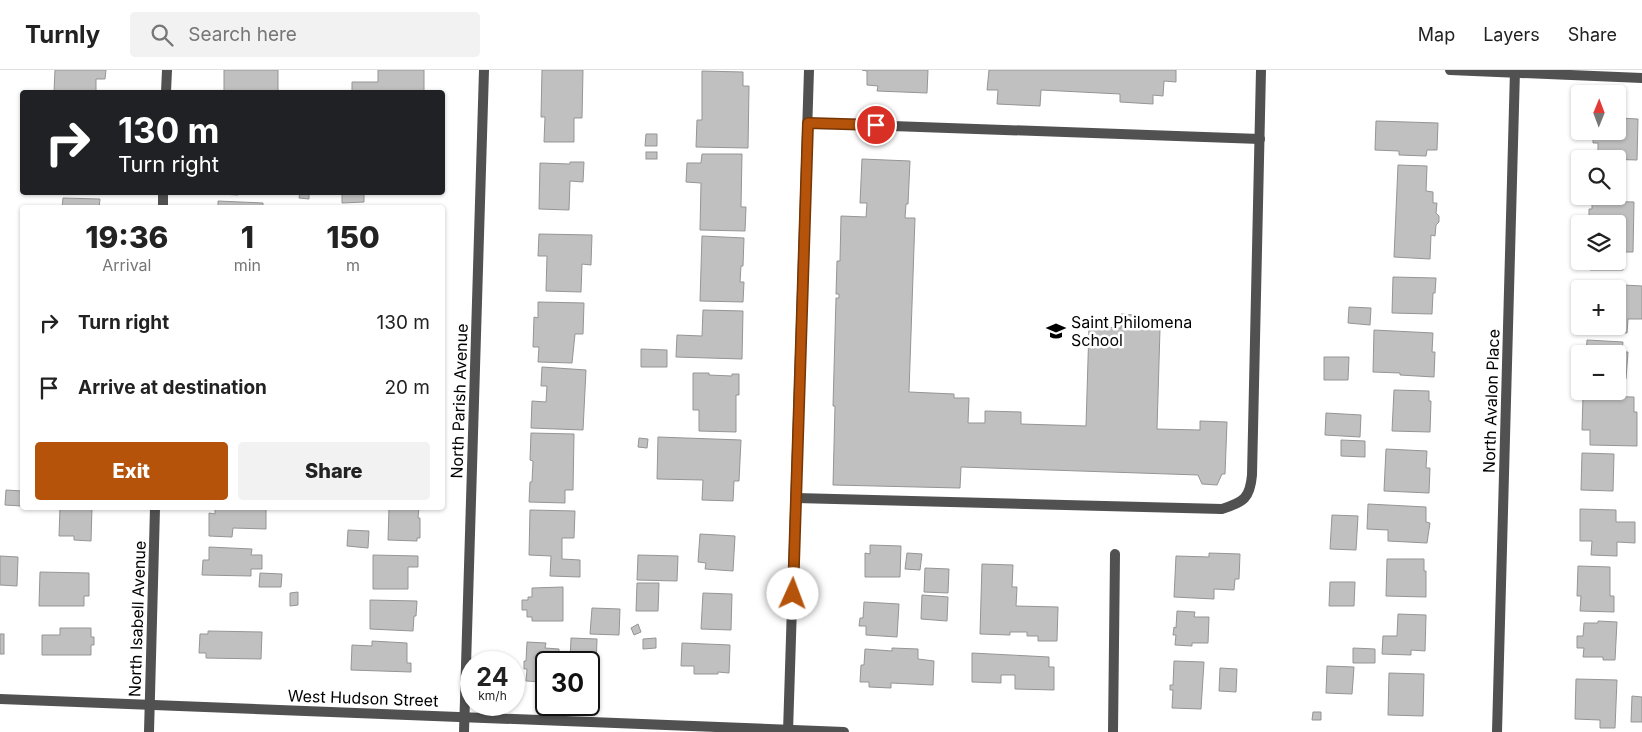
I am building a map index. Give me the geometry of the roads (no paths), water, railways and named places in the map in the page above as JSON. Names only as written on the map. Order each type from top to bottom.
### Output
[{"type":"street","points":[[166,90],[167,70]]},
{"type":"street","name":"North Parish Avenue","points":[[467,651],[484,70]]},
{"type":"street","points":[[788,731],[809,70]]},
{"type":"street","points":[[796,498],[1222,509],[1237,504],[1246,498],[1251,490],[1252,475],[1261,70]]},
{"type":"street","points":[[1450,70],[1515,71],[1642,78]]},
{"type":"street","name":"North Avalon Place","points":[[1497,732],[1515,71]]},
{"type":"street","points":[[808,123],[1260,139]]},
{"type":"street","name":"North Isabell Avenue","points":[[149,732],[155,510]]},
{"type":"street","points":[[1113,732],[1115,554]]},
{"type":"street","name":"West Hudson Street","points":[[0,698],[460,716]]},
{"type":"street","name":"North Parish Avenue","points":[[464,732],[465,716]]},
{"type":"street","name":"West Hudson Street","points":[[465,716],[844,732]]},
{"type":"place","name":"Saint Philomena School","points":[[1056,331]]}]
